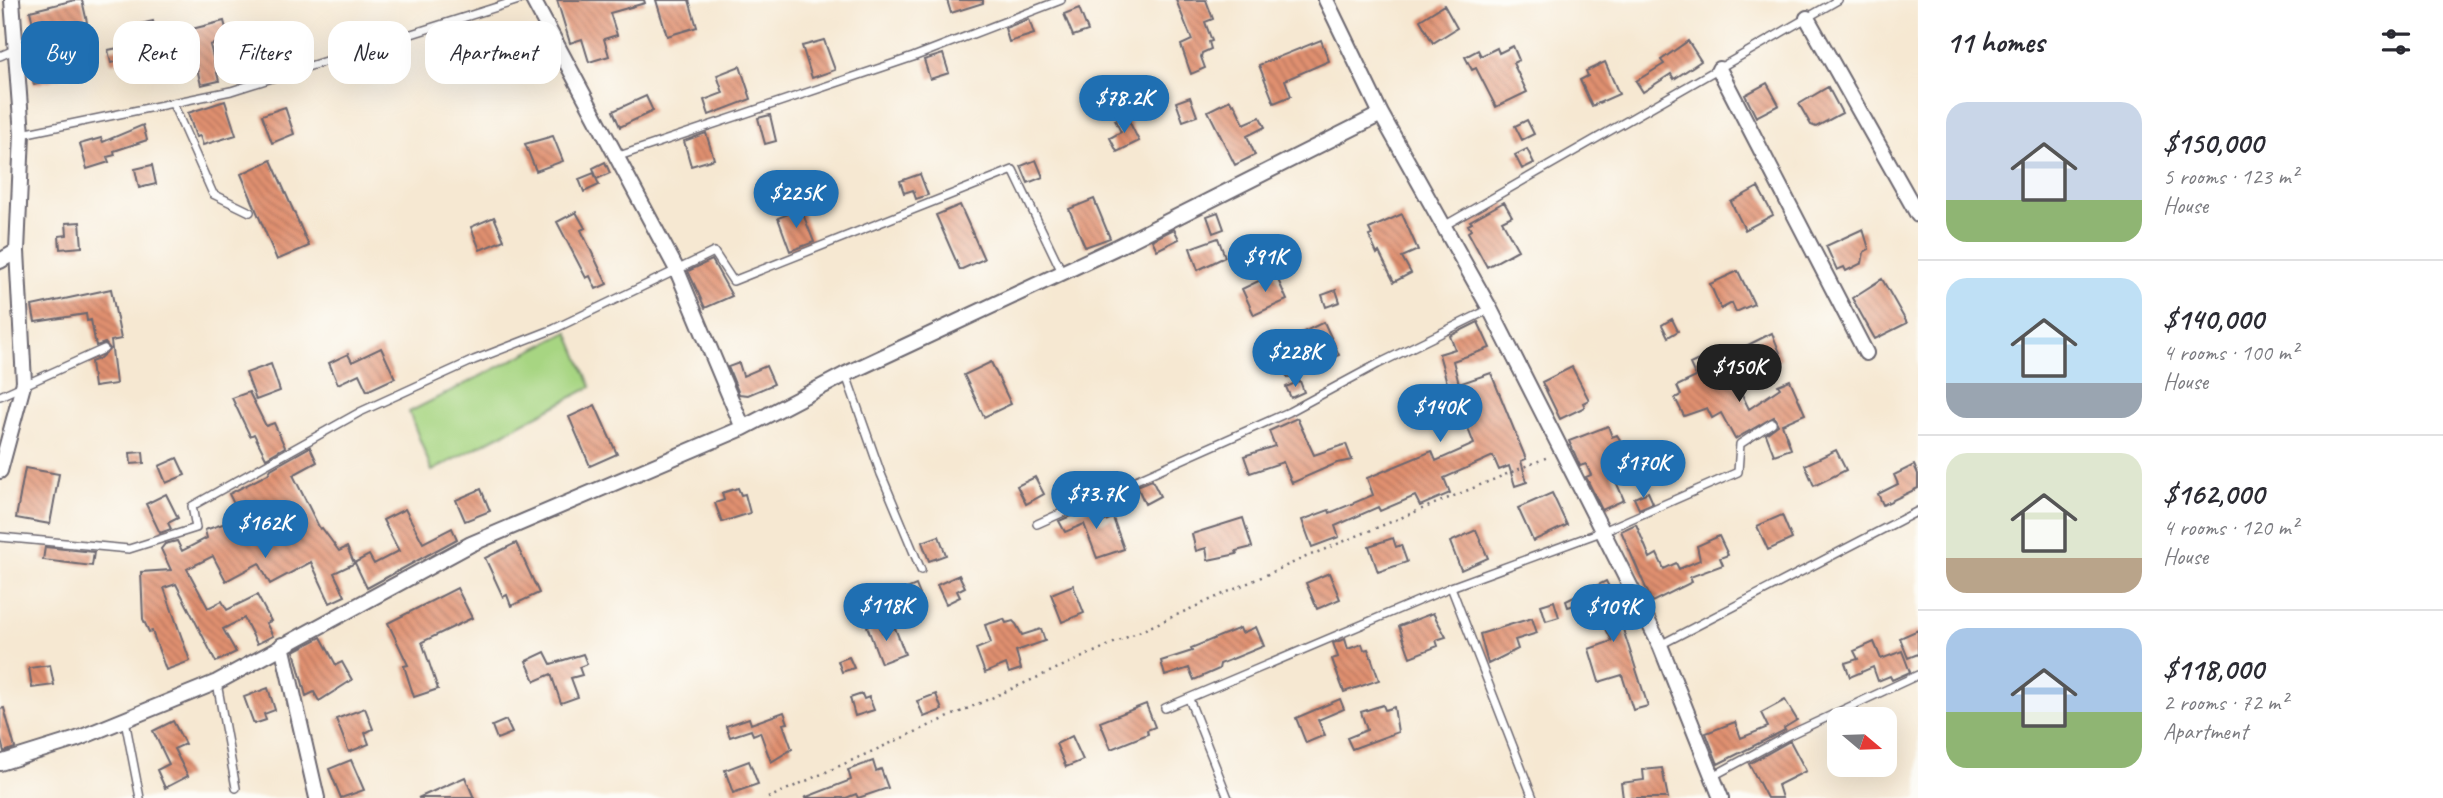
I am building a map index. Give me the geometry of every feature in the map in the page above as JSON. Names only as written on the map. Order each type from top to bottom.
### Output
[{"type":"street","points":[[0,471],[24,382],[17,251],[22,134],[12,0]]},
{"type":"street","points":[[533,0],[676,268],[743,428]]},
{"type":"street","points":[[1326,0],[1381,114],[1441,227],[1490,309],[1660,645],[1721,798]]},
{"type":"street","points":[[1807,18],[1918,215]]},
{"type":"street","points":[[1719,69],[1867,353]]},
{"type":"street","points":[[0,763],[78,739],[217,682],[471,544],[743,428],[846,374],[1062,272],[1381,114]]},
{"type":"street","points":[[0,261],[17,251]]},
{"type":"street","points":[[282,645],[317,798]]},
{"type":"lane","points":[[22,134],[231,91],[519,0]]},
{"type":"lane","points":[[616,157],[913,57],[1061,0]]},
{"type":"lane","points":[[1441,227],[1838,0]]},
{"type":"lane","points":[[0,56],[14,50]]},
{"type":"lane","points":[[173,104],[213,194],[250,212]]},
{"type":"lane","points":[[0,537],[129,548],[195,528],[192,506],[360,412],[474,360],[554,329],[676,268],[714,252],[733,281],[1013,170],[1062,272]]},
{"type":"lane","points":[[1037,524],[1289,412],[1378,364],[1490,309]]},
{"type":"lane","points":[[0,396],[24,382],[104,349]]},
{"type":"lane","points":[[846,374],[881,474],[921,570]]},
{"type":"lane","points":[[1165,708],[1451,587],[1601,532],[1738,472],[1740,444],[1772,423]]},
{"type":"lane","points":[[1660,645],[1918,510]]},
{"type":"lane","points":[[1451,587],[1533,798]]},
{"type":"lane","points":[[1713,776],[1789,735],[1918,675]]},
{"type":"lane","points":[[217,682],[236,788]]},
{"type":"lane","points":[[1189,699],[1228,798]]},
{"type":"lane","points":[[125,720],[140,798]]},
{"type":"path","points":[[768,798],[1306,556],[1561,452]]},
{"type":"green space","points":[[568,332],[591,387],[432,471],[409,412]]},
{"type":"building","points":[[82,0],[87,21],[32,21],[30,11]]},
{"type":"building","points":[[557,0],[644,0],[645,3],[610,13],[617,35],[604,39],[609,56],[589,62],[582,39],[570,43]]},
{"type":"building","points":[[656,0],[689,0],[697,27],[667,36]]},
{"type":"building","points":[[947,0],[983,0],[983,3],[951,13]]},
{"type":"building","points":[[1176,0],[1206,0],[1213,19],[1205,22],[1212,41],[1209,42],[1211,49],[1202,53],[1205,68],[1191,74],[1181,45],[1192,40]]},
{"type":"building","points":[[1444,5],[1457,28],[1433,43],[1420,20]]},
{"type":"building","points":[[1079,8],[1088,31],[1073,36],[1064,14]]},
{"type":"building","points":[[1029,19],[1034,34],[1009,42],[1005,28]]},
{"type":"building","points":[[214,24],[214,44],[210,45],[214,61],[214,82],[201,85],[200,81],[200,27]]},
{"type":"building","points":[[824,40],[835,70],[812,78],[802,46]]},
{"type":"building","points":[[1321,40],[1329,61],[1285,80],[1291,96],[1274,103],[1259,65]]},
{"type":"building","points":[[1688,41],[1701,61],[1674,79],[1671,74],[1643,92],[1636,81],[1664,64],[1661,60]]},
{"type":"building","points":[[1513,46],[1519,60],[1513,63],[1527,92],[1496,107],[1476,68],[1472,70],[1465,57],[1478,50],[1481,56],[1497,48],[1499,53]]},
{"type":"building","points":[[113,49],[113,62],[111,63],[108,50]]},
{"type":"building","points":[[943,54],[949,73],[930,79],[924,60]]},
{"type":"building","points":[[1605,62],[1619,94],[1592,106],[1580,80],[1588,76],[1586,71]]},
{"type":"building","points":[[740,66],[751,99],[709,115],[704,100],[723,93],[717,75]]},
{"type":"building","points":[[1767,83],[1779,105],[1756,117],[1745,95]]},
{"type":"building","points":[[1828,87],[1842,113],[1816,127],[1811,125],[1799,104]]},
{"type":"building","points":[[646,96],[653,111],[620,127],[613,111]]},
{"type":"building","points":[[1190,97],[1197,116],[1183,121],[1176,102]]},
{"type":"building","points":[[1230,100],[1244,124],[1260,117],[1265,127],[1247,136],[1255,155],[1235,165],[1208,111]]},
{"type":"building","points":[[225,101],[236,135],[203,145],[200,136],[196,137],[188,113]]},
{"type":"building","points":[[285,107],[294,134],[272,143],[262,115]]},
{"type":"building","points":[[770,115],[776,141],[765,144],[758,118]]},
{"type":"building","points":[[1126,115],[1139,141],[1117,152],[1110,138],[1121,132],[1115,120]]},
{"type":"building","points":[[1527,120],[1534,134],[1522,140],[1515,126]]},
{"type":"building","points":[[143,125],[147,140],[114,151],[115,155],[107,157],[109,162],[87,169],[80,144],[101,138],[103,142]]},
{"type":"building","points":[[706,133],[714,159],[691,166],[684,141]]},
{"type":"building","points":[[553,136],[563,161],[536,171],[525,144]]},
{"type":"building","points":[[1527,149],[1534,163],[1522,169],[1515,155]]},
{"type":"building","points":[[271,160],[309,246],[277,260],[241,174]]},
{"type":"building","points":[[1036,160],[1043,177],[1028,183],[1021,166]]},
{"type":"building","points":[[605,162],[610,173],[597,179],[593,168]]},
{"type":"building","points":[[152,165],[156,184],[139,188],[135,169]]},
{"type":"building","points":[[594,173],[599,185],[584,192],[579,179]]},
{"type":"building","points":[[920,174],[928,195],[916,199],[913,190],[904,193],[900,181]]},
{"type":"building","points":[[1758,187],[1773,215],[1745,230],[1731,202]]},
{"type":"building","points":[[1094,199],[1110,238],[1085,247],[1069,209]]},
{"type":"building","points":[[1504,202],[1512,216],[1502,221],[1518,250],[1487,267],[1468,232],[1471,230],[1468,225],[1472,223],[1470,221]]},
{"type":"building","points":[[960,205],[984,259],[960,270],[936,215]]},
{"type":"building","points":[[801,209],[814,242],[790,251],[778,218]]},
{"type":"building","points":[[576,212],[585,228],[581,230],[607,284],[596,289],[590,276],[586,278],[557,222]]},
{"type":"building","points":[[1218,212],[1224,229],[1213,233],[1207,216]]},
{"type":"building","points":[[1402,214],[1418,250],[1402,257],[1411,273],[1394,282],[1379,252],[1377,254],[1369,236],[1372,235],[1369,229]]},
{"type":"building","points":[[494,217],[504,240],[480,250],[471,227]]},
{"type":"building","points":[[80,222],[82,247],[60,249],[59,236],[67,235],[66,223]]},
{"type":"building","points":[[1174,229],[1179,239],[1157,250],[1152,240]]},
{"type":"building","points":[[1863,229],[1869,249],[1864,252],[1862,263],[1846,271],[1844,267],[1837,270],[1826,246]]},
{"type":"building","points":[[1218,238],[1225,257],[1198,270],[1190,248]]},
{"type":"building","points":[[712,260],[732,296],[705,308],[688,271]]},
{"type":"building","points":[[1738,271],[1754,304],[1736,312],[1732,303],[1721,309],[1710,284]]},
{"type":"building","points":[[1275,273],[1287,300],[1254,315],[1242,289]]},
{"type":"building","points":[[1882,279],[1907,323],[1875,339],[1852,298]]},
{"type":"building","points":[[111,289],[121,339],[111,341],[116,384],[94,387],[91,362],[110,349],[105,343],[96,346],[91,320],[87,321],[86,314],[35,322],[32,306]]},
{"type":"building","points":[[1336,290],[1340,302],[1326,307],[1322,295]]},
{"type":"building","points":[[1672,319],[1678,331],[1668,337],[1662,325]]},
{"type":"building","points":[[1324,322],[1339,355],[1288,378],[1270,348]]},
{"type":"building","points":[[1478,322],[1490,348],[1453,361],[1459,384],[1491,373],[1526,459],[1521,461],[1527,482],[1515,486],[1509,466],[1499,470],[1493,456],[1444,478],[1450,493],[1420,506],[1415,496],[1380,511],[1378,507],[1335,526],[1339,537],[1312,547],[1302,520],[1329,510],[1330,513],[1373,495],[1367,478],[1432,451],[1436,461],[1474,444],[1459,406],[1419,426],[1411,409],[1449,390],[1439,354],[1455,349],[1450,336]]},
{"type":"building","points":[[1772,333],[1782,358],[1758,370],[1746,346]]},
{"type":"building","points":[[381,348],[395,378],[367,391],[359,374],[338,384],[329,363],[348,354],[352,362]]},
{"type":"building","points":[[1709,355],[1722,380],[1732,374],[1749,409],[1780,388],[1778,385],[1790,380],[1805,414],[1782,424],[1791,449],[1774,455],[1766,434],[1778,425],[1774,417],[1735,439],[1721,413],[1712,418],[1707,408],[1684,416],[1675,398],[1681,395],[1677,386],[1696,377],[1690,364]]},
{"type":"building","points":[[991,362],[1011,404],[984,417],[964,375]]},
{"type":"building","points":[[739,363],[743,376],[766,366],[774,384],[748,395],[739,394],[728,367]]},
{"type":"building","points":[[271,364],[280,391],[256,400],[246,373]]},
{"type":"building","points":[[1572,367],[1589,400],[1583,403],[1585,407],[1560,419],[1542,382]]},
{"type":"building","points":[[1300,381],[1304,392],[1291,398],[1286,387]]},
{"type":"building","points":[[249,392],[266,426],[274,423],[285,447],[266,458],[254,434],[250,436],[232,398]]},
{"type":"building","points":[[595,405],[617,454],[590,466],[569,417]]},
{"type":"building","points":[[1297,418],[1314,455],[1346,444],[1352,460],[1337,463],[1292,483],[1283,462],[1250,473],[1244,456],[1275,446],[1269,431]]},
{"type":"building","points":[[1608,426],[1612,437],[1617,435],[1626,454],[1607,461],[1624,500],[1602,510],[1586,477],[1591,475],[1586,464],[1580,466],[1569,441]]},
{"type":"building","points":[[310,447],[317,462],[293,475],[320,529],[322,528],[339,551],[347,547],[354,563],[369,555],[374,564],[399,551],[383,520],[405,509],[423,543],[452,528],[457,539],[367,588],[355,563],[334,573],[345,596],[330,603],[311,562],[270,584],[259,563],[226,581],[213,556],[187,569],[208,608],[222,601],[227,610],[257,595],[271,621],[266,623],[273,636],[257,644],[244,618],[223,629],[236,652],[216,662],[176,584],[164,588],[190,661],[166,670],[152,631],[149,632],[143,619],[141,572],[171,570],[161,549],[165,544],[177,541],[182,551],[207,538],[205,530],[241,518],[229,494],[268,474],[271,469]]},
{"type":"building","points":[[1836,450],[1846,470],[1814,486],[1805,465]]},
{"type":"building","points":[[143,452],[144,463],[131,464],[130,453]]},
{"type":"building","points":[[177,458],[185,475],[166,483],[159,466]]},
{"type":"building","points":[[1914,465],[1918,474],[1918,488],[1883,505],[1878,494],[1898,484],[1894,475]]},
{"type":"building","points":[[25,468],[59,474],[50,524],[16,518]]},
{"type":"building","points":[[1035,477],[1044,494],[1026,504],[1017,486]]},
{"type":"building","points":[[1152,480],[1160,496],[1145,504],[1137,486]]},
{"type":"building","points":[[738,488],[741,495],[745,494],[750,513],[722,522],[715,503],[724,500],[722,493]]},
{"type":"building","points":[[481,489],[490,511],[465,521],[456,500]]},
{"type":"building","points":[[1648,492],[1653,503],[1639,509],[1634,498]]},
{"type":"building","points":[[1552,493],[1567,525],[1533,541],[1518,508]]},
{"type":"building","points":[[166,494],[178,518],[168,523],[171,529],[160,533],[146,504]]},
{"type":"building","points":[[1094,506],[1100,523],[1113,518],[1124,549],[1097,558],[1084,524],[1065,532],[1059,521]]},
{"type":"building","points":[[1782,515],[1792,539],[1768,550],[1757,526]]},
{"type":"building","points":[[1243,518],[1252,547],[1236,551],[1237,554],[1208,560],[1206,548],[1196,551],[1192,534]]},
{"type":"building","points":[[1636,524],[1650,558],[1657,554],[1664,569],[1676,563],[1679,569],[1700,560],[1697,546],[1719,536],[1728,555],[1720,558],[1723,565],[1690,577],[1692,582],[1652,602],[1621,531]]},
{"type":"building","points":[[1476,530],[1488,558],[1461,570],[1450,542]]},
{"type":"building","points":[[939,536],[946,555],[929,561],[922,542]]},
{"type":"building","points":[[1393,538],[1396,547],[1401,545],[1407,562],[1378,572],[1369,546]]},
{"type":"building","points":[[516,543],[539,593],[511,606],[507,595],[503,597],[485,558]]},
{"type":"building","points":[[45,547],[94,552],[92,566],[43,560]]},
{"type":"building","points":[[1329,573],[1340,599],[1317,609],[1306,583]]},
{"type":"building","points":[[959,575],[965,587],[957,591],[960,597],[946,604],[937,585]]},
{"type":"building","points":[[1606,581],[1623,615],[1619,617],[1648,706],[1633,710],[1622,675],[1599,682],[1589,649],[1612,641],[1592,600],[1568,607],[1566,601]]},
{"type":"building","points":[[916,585],[922,600],[898,610],[892,595]]},
{"type":"building","points":[[1073,585],[1084,613],[1062,622],[1051,594]]},
{"type":"building","points":[[457,588],[472,618],[422,642],[438,689],[414,697],[404,666],[408,665],[388,623]]},
{"type":"building","points":[[1554,601],[1559,617],[1546,621],[1541,605]]},
{"type":"building","points":[[1433,613],[1446,637],[1436,640],[1438,646],[1410,657],[1399,626]]},
{"type":"building","points":[[1532,618],[1537,633],[1515,640],[1518,649],[1488,664],[1480,634]]},
{"type":"building","points":[[1004,619],[1006,623],[1013,621],[1022,635],[1041,629],[1045,641],[1016,651],[1021,669],[1009,673],[1006,664],[985,673],[976,649],[991,643],[985,625]]},
{"type":"building","points":[[878,622],[882,632],[895,628],[905,654],[881,663],[867,626]]},
{"type":"building","points":[[1256,627],[1264,646],[1220,664],[1219,669],[1194,680],[1189,668],[1165,676],[1161,661],[1192,651],[1191,648],[1240,628],[1242,633]]},
{"type":"building","points":[[1918,630],[1918,654],[1908,658],[1900,638]]},
{"type":"building","points":[[321,637],[336,665],[342,662],[352,680],[319,701],[314,692],[306,696],[294,651]]},
{"type":"building","points":[[1345,639],[1348,649],[1362,644],[1364,650],[1368,649],[1379,680],[1344,692],[1332,659],[1338,657],[1333,643]]},
{"type":"building","points":[[1874,642],[1881,659],[1902,651],[1910,672],[1892,680],[1890,676],[1878,681],[1873,667],[1850,677],[1845,663],[1858,659],[1854,651]]},
{"type":"building","points":[[545,652],[551,664],[583,654],[587,664],[579,667],[582,675],[571,678],[578,697],[561,703],[551,674],[535,681],[526,661]]},
{"type":"building","points":[[849,657],[854,668],[842,672],[838,661]]},
{"type":"building","points":[[50,665],[54,685],[32,688],[29,668]]},
{"type":"building","points":[[268,688],[275,710],[264,714],[266,720],[254,724],[244,697]]},
{"type":"building","points":[[862,694],[864,699],[869,697],[874,710],[855,716],[850,698]]},
{"type":"building","points":[[936,694],[942,710],[924,717],[917,701]]},
{"type":"building","points":[[1340,699],[1344,709],[1318,720],[1325,735],[1306,743],[1296,718]]},
{"type":"building","points":[[1785,700],[1797,720],[1784,728],[1785,730],[1718,764],[1706,733],[1735,722],[1741,738],[1768,727],[1761,713]]},
{"type":"building","points":[[1146,704],[1155,727],[1147,730],[1148,734],[1111,749],[1100,722]]},
{"type":"building","points":[[1383,705],[1385,710],[1394,707],[1398,732],[1352,749],[1347,738],[1367,730],[1361,712]]},
{"type":"building","points":[[4,708],[15,748],[4,752],[0,737],[0,709]]},
{"type":"building","points":[[365,708],[373,729],[365,733],[369,744],[349,752],[336,719]]},
{"type":"building","points":[[784,712],[788,723],[783,724],[792,749],[771,762],[760,732],[753,735],[751,730],[730,737],[726,726],[749,718],[751,724]]},
{"type":"building","points":[[506,720],[512,733],[497,739],[492,726]]},
{"type":"building","points":[[173,721],[185,744],[174,749],[188,776],[165,788],[157,770],[169,764],[153,731]]},
{"type":"building","points":[[1072,736],[1083,760],[1066,767],[1056,744]]},
{"type":"building","points":[[1790,741],[1806,771],[1778,785],[1782,798],[1767,798],[1749,764]]},
{"type":"building","points":[[351,760],[364,790],[341,798],[329,769]]},
{"type":"building","points":[[749,761],[758,784],[733,793],[725,770]]},
{"type":"building","points":[[873,761],[876,771],[881,769],[888,788],[858,798],[856,794],[846,798],[804,798],[851,780],[848,770]]},
{"type":"building","points":[[1662,768],[1668,798],[1623,798],[1621,783],[1644,780],[1643,770]]},
{"type":"building","points":[[465,777],[474,798],[418,798]]}]
